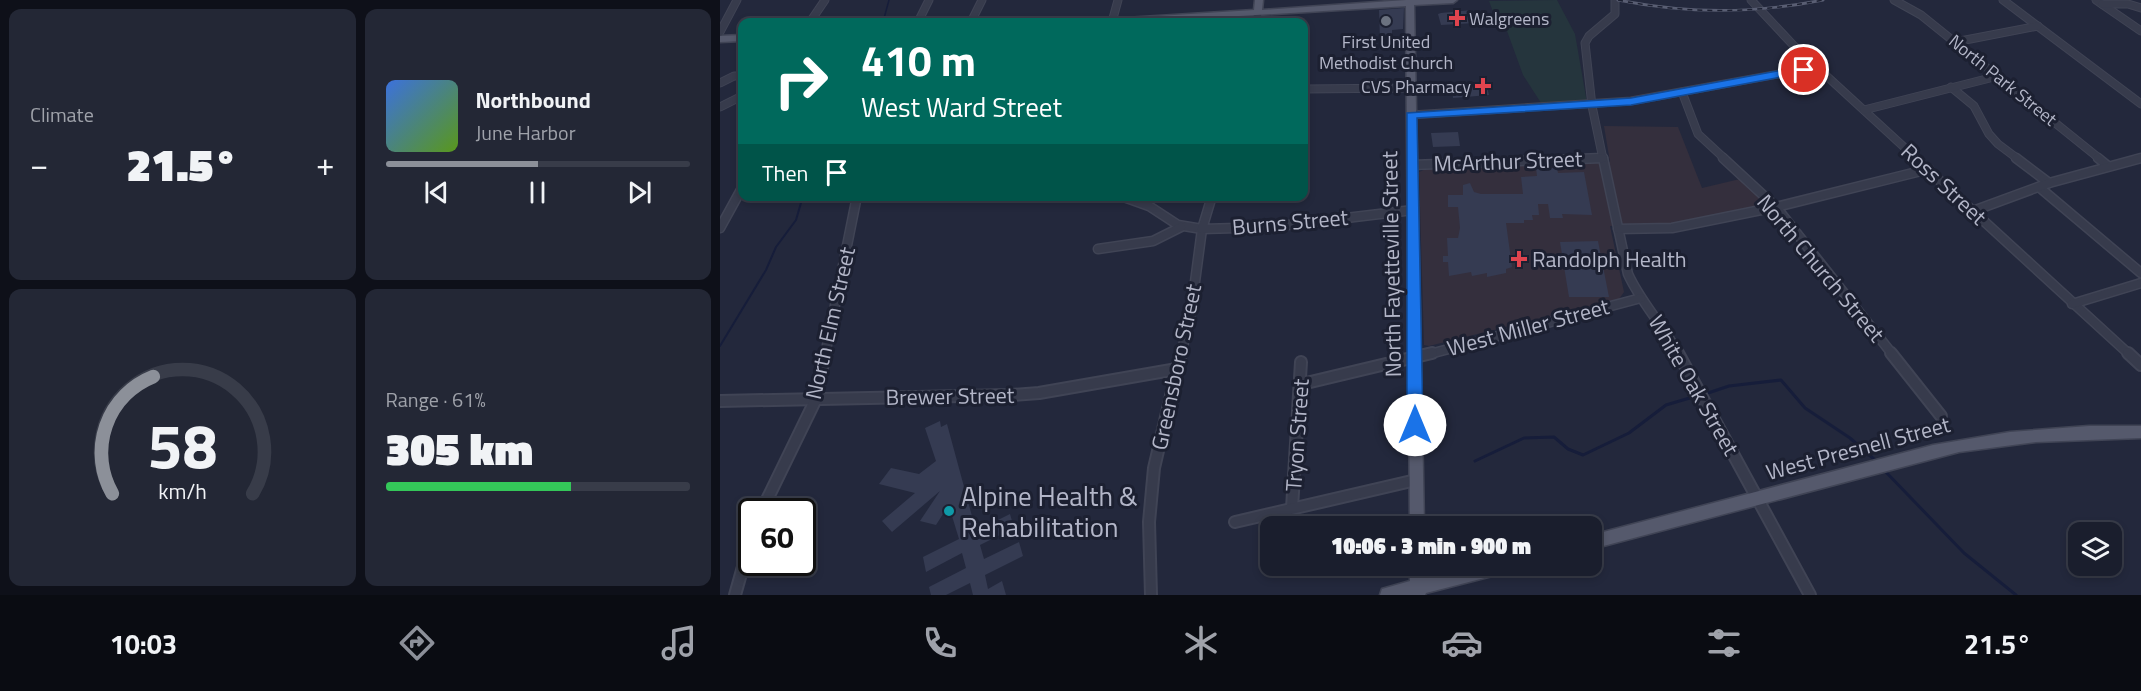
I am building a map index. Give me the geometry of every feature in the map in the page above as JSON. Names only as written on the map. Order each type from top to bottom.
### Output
[{"type":"main road","points":[[1258,13],[1259,0]]},
{"type":"main road","points":[[1176,18],[1453,0]]},
{"type":"main road","name":"North Fayetteville Street","points":[[1410,1],[1417,516]]},
{"type":"main road","points":[[720,39],[738,38]]},
{"type":"main road","name":"West Presnell Street","points":[[1602,539],[1976,442],[2046,435],[2141,432]]},
{"type":"main road","points":[[1388,595],[1418,591],[1467,576]]},
{"type":"street","points":[[720,32],[737,0]]},
{"type":"street","points":[[813,18],[825,0]]},
{"type":"street","points":[[920,18],[929,0]]},
{"type":"street","points":[[973,18],[982,0]]},
{"type":"street","points":[[1112,18],[1118,0]]},
{"type":"street","name":"White Oak Street","points":[[1615,0],[1615,14],[1589,36],[1585,43],[1592,106],[1628,273],[1641,297],[1665,329],[1810,595]]},
{"type":"street","name":"Ross Street","points":[[1751,0],[1817,67],[2072,304],[2141,365]]},
{"type":"street","name":"North Park Street","points":[[1894,0],[1916,11],[2108,166]]},
{"type":"street","points":[[2003,0],[2141,104]]},
{"type":"street","points":[[2099,2],[2128,4],[2141,8]]},
{"type":"street","points":[[2099,2],[2141,31]]},
{"type":"street","points":[[1257,18],[1258,13]]},
{"type":"street","points":[[1955,42],[2038,26]]},
{"type":"street","points":[[1411,115],[1592,106],[1817,67]]},
{"type":"street","points":[[720,83],[738,76]]},
{"type":"street","points":[[1864,110],[1998,76]]},
{"type":"street","points":[[1951,87],[1974,106],[1995,141],[2049,183]]},
{"type":"street","points":[[1308,89],[1410,88]]},
{"type":"street","name":"North Church Street","points":[[1682,92],[1698,134],[1776,207],[1941,416]]},
{"type":"street","points":[[720,107],[738,98]]},
{"type":"street","name":"McArthur Street","points":[[1412,165],[1604,158]]},
{"type":"street","points":[[1973,211],[2049,183],[2141,158]]},
{"type":"street","points":[[1618,229],[1672,228],[1776,207],[1929,169]]},
{"type":"street","points":[[2039,187],[2141,273]]},
{"type":"street","points":[[720,228],[738,195]]},
{"type":"street","name":"North Elm Street","points":[[768,498],[816,399],[856,201]]},
{"type":"street","points":[[1135,201],[1149,206],[1171,223],[1181,227],[1202,229]]},
{"type":"street","name":"Greensboro Street","points":[[1151,595],[1150,498],[1191,312],[1202,229],[1210,201]]},
{"type":"street","name":"Burns Street","points":[[1202,229],[1271,227],[1413,210]]},
{"type":"street","points":[[1098,249],[1174,234],[1181,227]]},
{"type":"street","points":[[2072,304],[2141,283]]},
{"type":"street","name":"West Miller Street","points":[[1302,384],[1415,357],[1641,297]]},
{"type":"street","name":"Tryon Street","points":[[1292,508],[1302,384],[1301,362]]},
{"type":"street","name":"Brewer Street","points":[[720,401],[983,397],[1039,393],[1177,369]]},
{"type":"street","points":[[1235,522],[1416,480]]},
{"type":"street","points":[[735,595],[740,576]]},
{"type":"shaded area","points":[[1557,0],[1575,34],[1587,103],[1543,106],[1523,75],[1503,20],[1496,20],[1489,1]]},
{"type":"shaded area","name":"Randolph Health","points":[[1604,126],[1678,127],[1702,188],[1740,179],[1762,199],[1764,205],[1664,225],[1610,226],[1624,292],[1619,299],[1429,346],[1424,345],[1419,172],[1426,169],[1610,162]]},
{"type":"building","name":"First United Methodist Church","points":[[1404,8],[1403,29],[1392,30],[1392,40],[1380,41],[1379,10]]},
{"type":"building","name":"Walgreens","points":[[1472,10],[1475,23],[1441,25],[1438,14]]},
{"type":"building","name":"CVS Pharmacy","points":[[1486,83],[1489,95],[1453,98],[1452,85]]},
{"type":"building","points":[[1458,132],[1460,146],[1433,147],[1431,133]]},
{"type":"building","name":"Randolph Health","points":[[1536,168],[1557,168],[1558,173],[1584,172],[1592,215],[1562,214],[1563,218],[1550,218],[1548,204],[1538,204],[1539,215],[1532,215],[1533,220],[1524,220],[1524,223],[1506,223],[1512,267],[1506,269],[1506,273],[1487,277],[1487,273],[1472,276],[1471,272],[1449,276],[1448,262],[1443,262],[1443,256],[1448,256],[1447,238],[1458,238],[1460,228],[1458,207],[1448,207],[1448,195],[1463,195],[1463,185],[1470,183],[1474,192],[1481,194],[1523,194],[1521,177],[1537,176]]},
{"type":"building","points":[[1598,241],[1609,297],[1569,297],[1560,242]]},
{"type":"building","name":"Alpine Health & Rehabilitation","points":[[940,421],[941,427],[947,424],[976,531],[1010,514],[1014,528],[980,545],[984,559],[1019,542],[1023,556],[985,575],[988,589],[1002,581],[1006,595],[973,595],[970,583],[946,595],[931,595],[929,587],[966,568],[962,553],[926,572],[923,557],[959,539],[952,516],[943,514],[936,525],[920,521],[940,491],[892,532],[882,521],[915,493],[879,484],[891,468],[919,474],[936,461],[925,428]]},
{"type":"waterway","points":[[884,18],[889,0]]},
{"type":"waterway","points":[[720,346],[766,270],[776,247],[796,220],[802,201]]},
{"type":"waterway","points":[[1708,393],[1729,386],[1781,380],[1805,408],[1850,438],[1875,460]]},
{"type":"waterway","points":[[1475,461],[1524,438],[1554,437],[1568,449],[1583,455],[1629,433],[1666,405],[1693,397]]},
{"type":"waterway","points":[[1883,469],[1964,553],[2016,595]]},
{"type":"railway","points":[[1618,0],[1695,10],[1746,10],[1823,0]]},
{"type":"place","name":"Walgreens","points":[[1457,18]]},
{"type":"place","name":"First United Methodist Church","points":[[1386,21]]},
{"type":"place","name":"CVS Pharmacy","points":[[1483,86]]},
{"type":"place","name":"Randolph Health","points":[[1519,259]]},
{"type":"place","name":"Alpine Health & Rehabilitation","points":[[949,511]]},
{"type":"route","points":[[1415,425],[1411,115],[1592,106],[1804,70]]}]
